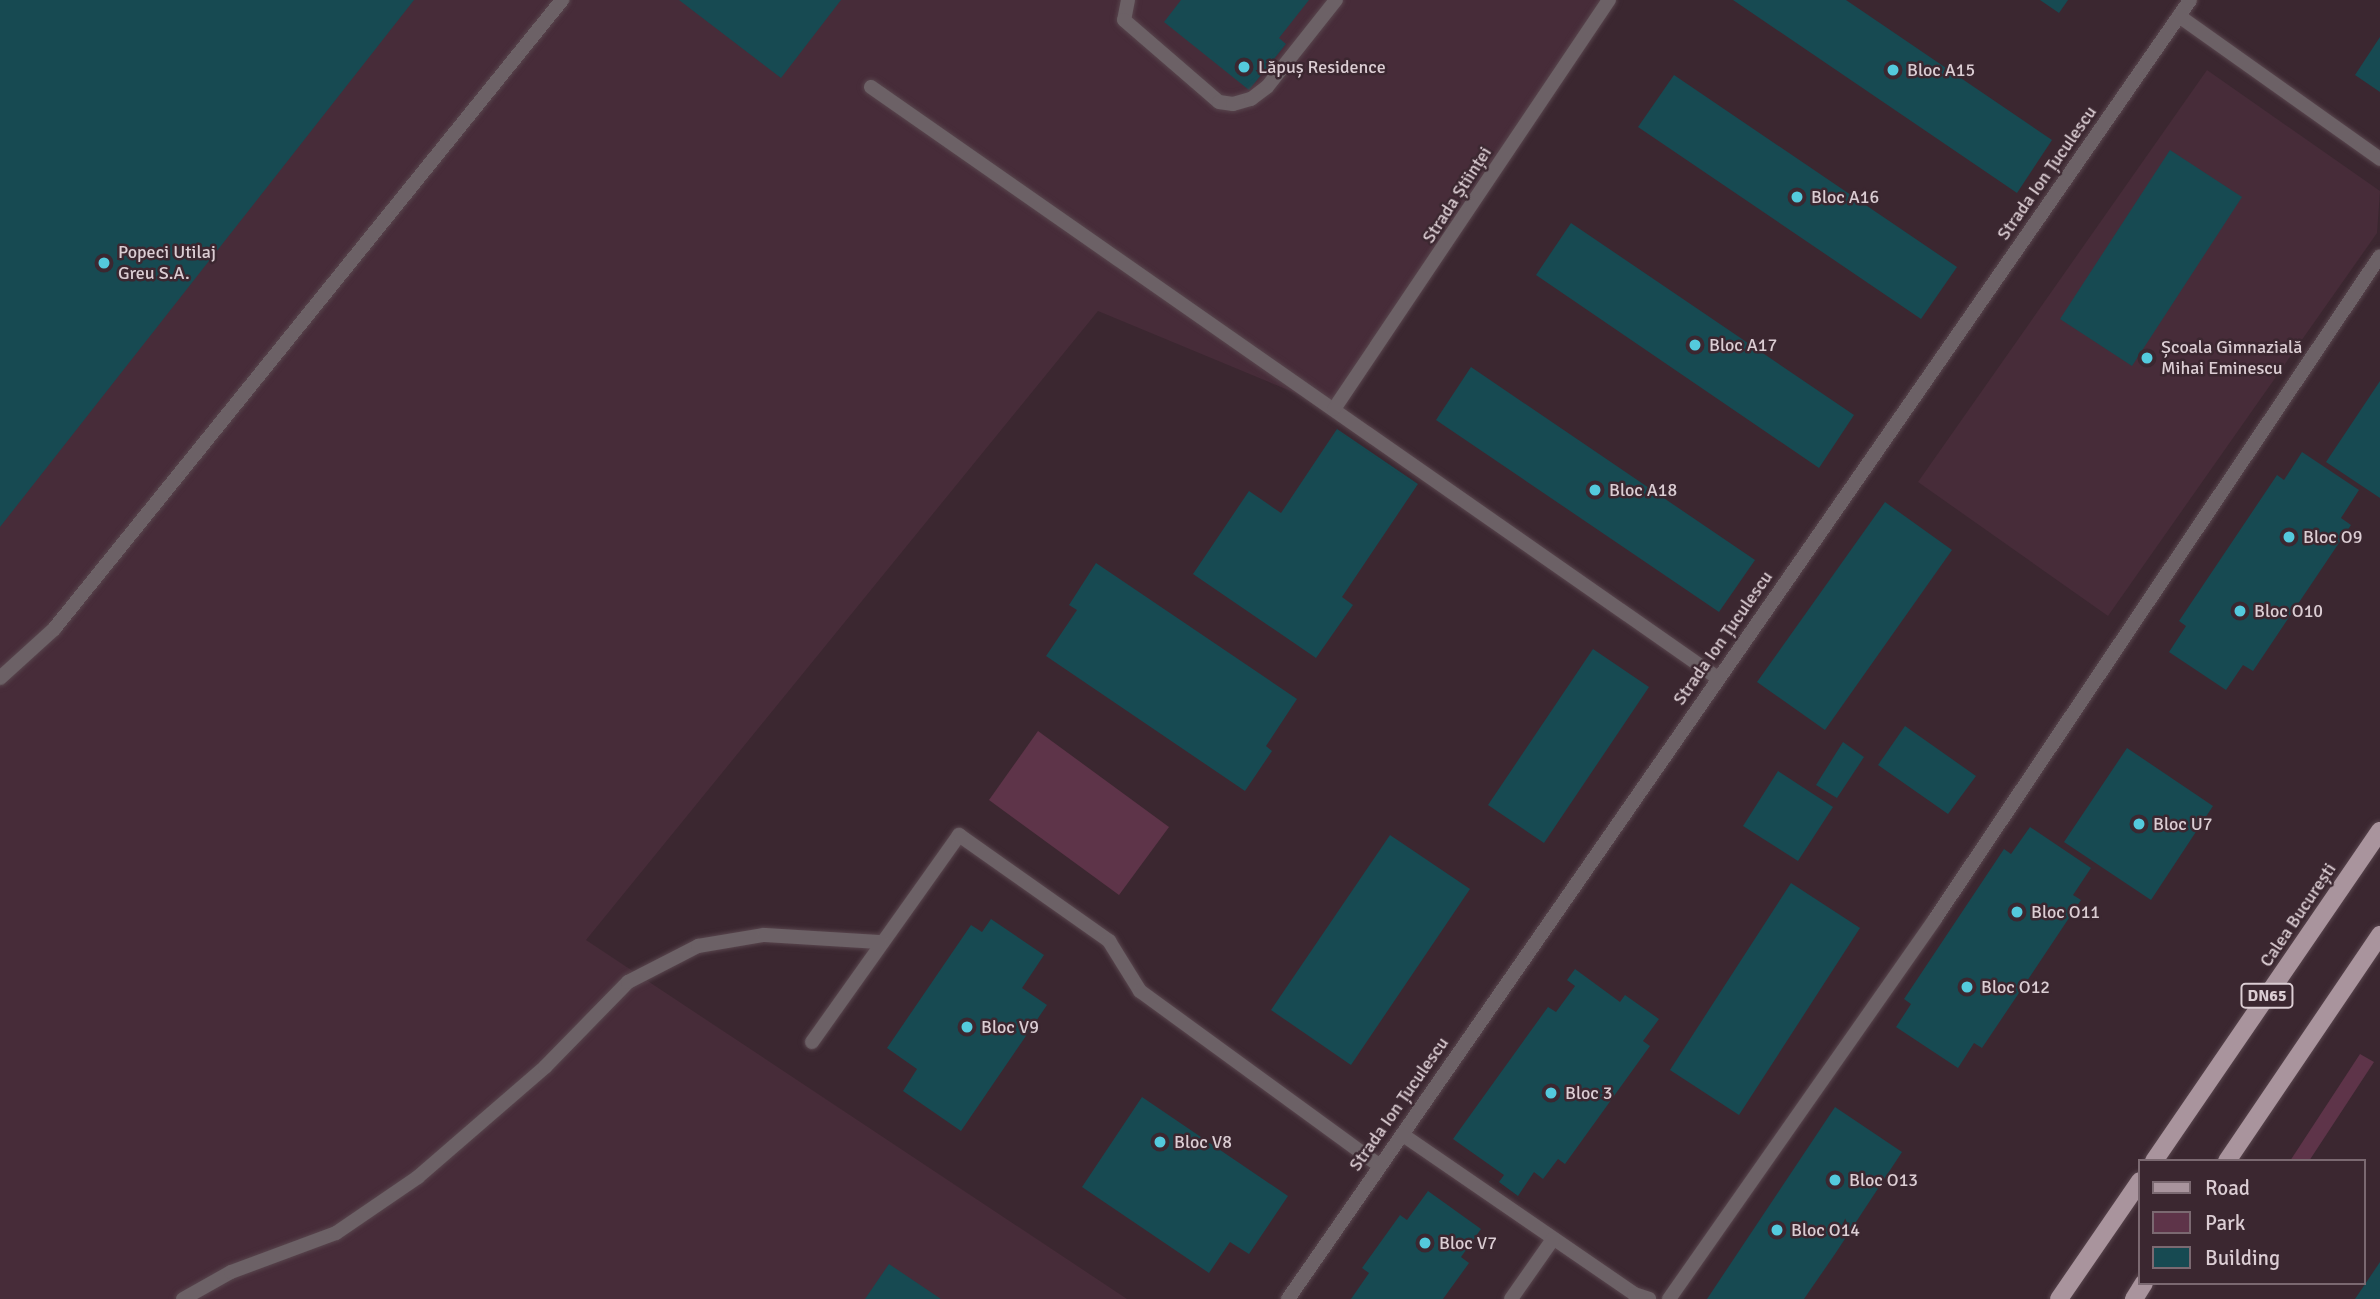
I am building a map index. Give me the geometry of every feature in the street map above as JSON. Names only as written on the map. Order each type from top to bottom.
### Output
[{"type":"main road","name":"Calea București","points":[[2155,1159],[2380,831]]},
{"type":"main road","points":[[2228,1159],[2380,935]]},
{"type":"main road","points":[[2059,1299],[2138,1184]]},
{"type":"street","points":[[0,678],[54,629],[562,0]]},
{"type":"street","points":[[1128,0],[1124,20],[1219,102],[1233,104],[1251,99],[1266,87],[1336,0]]},
{"type":"street","name":"Strada Științei","points":[[1334,409],[1609,0]]},
{"type":"street","name":"Strada Ion Țuculescu","points":[[1288,1299],[2190,0]]},
{"type":"street","points":[[2179,16],[2380,159]]},
{"type":"street","points":[[872,87],[1718,678]]},
{"type":"street","points":[[1669,1299],[1935,919],[2380,256]]},
{"type":"street","points":[[812,1042],[880,942],[960,835],[1109,941],[1140,991],[1379,1165]]},
{"type":"street","points":[[183,1299],[231,1272],[336,1233],[418,1177],[545,1067],[628,982],[698,946],[764,935],[880,942]]},
{"type":"street","points":[[1403,1135],[1553,1239],[1648,1299]]},
{"type":"street","points":[[1511,1299],[1553,1239]]},
{"type":"shaded area","points":[[0,0],[1609,0],[1334,409],[1098,311],[586,940],[1127,1299],[0,1299]]},
{"type":"shaded area","name":"Școala Gimnazială Mihai Eminescu","points":[[2207,70],[2380,191],[2377,233],[2108,616],[1918,482]]},
{"type":"green space","points":[[1038,731],[1169,827],[1119,895],[989,800]]},
{"type":"green space","points":[[2360,1054],[2374,1062],[2310,1159],[2291,1159]]},
{"type":"building","name":"Popeci Utilaj Greu S.A.","points":[[0,0],[414,0],[0,527]]},
{"type":"building","points":[[679,0],[841,0],[781,78]]},
{"type":"building","name":"Lăpuș Residence","points":[[1181,0],[1309,0],[1279,38],[1286,44],[1249,90],[1164,22]]},
{"type":"building","name":"Bloc A15","points":[[1733,0],[1846,0],[2052,140],[2017,193]]},
{"type":"building","points":[[2040,0],[2068,0],[2059,13]]},
{"type":"building","points":[[2380,37],[2380,92],[2355,75]]},
{"type":"building","name":"Bloc A16","points":[[1674,75],[1957,267],[1921,319],[1638,127]]},
{"type":"building","points":[[2170,150],[2242,197],[2132,366],[2060,319]]},
{"type":"building","name":"Bloc A17","points":[[1571,223],[1854,415],[1819,468],[1536,275]]},
{"type":"building","name":"Bloc A18","points":[[1471,367],[1755,560],[1719,612],[1436,420]]},
{"type":"building","points":[[2380,381],[2380,498],[2326,462]]},
{"type":"building","points":[[1337,429],[1418,484],[1342,597],[1353,605],[1316,658],[1193,574],[1249,491],[1281,513]]},
{"type":"building","points":[[2302,452],[2359,490],[2341,518],[2351,525],[2253,671],[2243,665],[2226,690],[2169,652],[2186,626],[2179,621],[2277,475],[2284,480]]},
{"type":"building","points":[[1885,502],[1952,550],[1825,730],[1757,682]]},
{"type":"building","points":[[1096,563],[1297,699],[1266,746],[1272,751],[1245,791],[1046,656],[1077,610],[1069,605]]},
{"type":"building","points":[[1593,649],[1649,687],[1544,843],[1488,805]]},
{"type":"building","points":[[1905,726],[1976,776],[1948,814],[1878,765]]},
{"type":"building","points":[[1843,742],[1864,757],[1837,798],[1816,785]]},
{"type":"building","name":"Bloc U7","points":[[2127,748],[2213,806],[2151,900],[2064,842]]},
{"type":"building","points":[[1778,771],[1833,807],[1798,861],[1743,826]]},
{"type":"building","points":[[2030,827],[2091,868],[2073,895],[2081,900],[1982,1048],[1974,1043],[1958,1068],[1896,1027],[1911,1004],[1904,999],[2004,849],[2011,854]]},
{"type":"building","points":[[1390,835],[1470,889],[1351,1065],[1271,1010]]},
{"type":"building","points":[[1791,883],[1860,928],[1739,1115],[1670,1070]]},
{"type":"building","name":"Bloc V9","points":[[991,919],[1044,955],[1022,988],[1047,1005],[961,1131],[903,1091],[917,1069],[887,1048],[971,925],[982,932]]},
{"type":"building","name":"Bloc 3","points":[[1575,969],[1620,1002],[1625,995],[1659,1019],[1643,1041],[1650,1046],[1565,1164],[1558,1159],[1543,1179],[1534,1172],[1518,1196],[1499,1182],[1504,1175],[1453,1139],[1548,1007],[1556,1012],[1575,986],[1567,980]]},
{"type":"building","name":"Bloc V8","points":[[1142,1097],[1288,1196],[1249,1254],[1230,1242],[1209,1273],[1082,1187]]},
{"type":"building","points":[[1835,1107],[1902,1152],[1835,1254],[1804,1299],[1707,1299]]},
{"type":"building","name":"Bloc V7","points":[[1428,1191],[1481,1229],[1461,1257],[1469,1263],[1443,1299],[1351,1299],[1369,1273],[1362,1268],[1400,1215],[1407,1220]]},
{"type":"building","points":[[2380,1262],[2380,1299],[2355,1299]]},
{"type":"building","points":[[889,1264],[941,1299],[865,1299]]},
{"type":"place","name":"Lăpuș Residence","points":[[1244,67]]},
{"type":"place","name":"Bloc A15","points":[[1893,70]]},
{"type":"place","name":"Bloc A16","points":[[1797,197]]},
{"type":"place","name":"Popeci Utilaj Greu S.A.","points":[[104,263]]},
{"type":"place","name":"Bloc A17","points":[[1695,345]]},
{"type":"place","name":"Școala Gimnazială Mihai Eminescu","points":[[2147,358]]},
{"type":"place","name":"Bloc A18","points":[[1595,490]]},
{"type":"place","name":"Bloc O9","points":[[2289,537]]},
{"type":"place","name":"Bloc O10","points":[[2240,611]]},
{"type":"place","name":"Bloc U7","points":[[2139,824]]},
{"type":"place","name":"Bloc O11","points":[[2017,912]]},
{"type":"place","name":"Bloc O12","points":[[1967,987]]},
{"type":"place","name":"Bloc V9","points":[[967,1027]]},
{"type":"place","name":"Bloc 3","points":[[1551,1093]]},
{"type":"place","name":"Bloc V8","points":[[1160,1142]]},
{"type":"place","name":"Bloc O13","points":[[1835,1180]]},
{"type":"place","name":"Bloc O14","points":[[1777,1230]]},
{"type":"place","name":"Bloc V7","points":[[1425,1243]]}]
